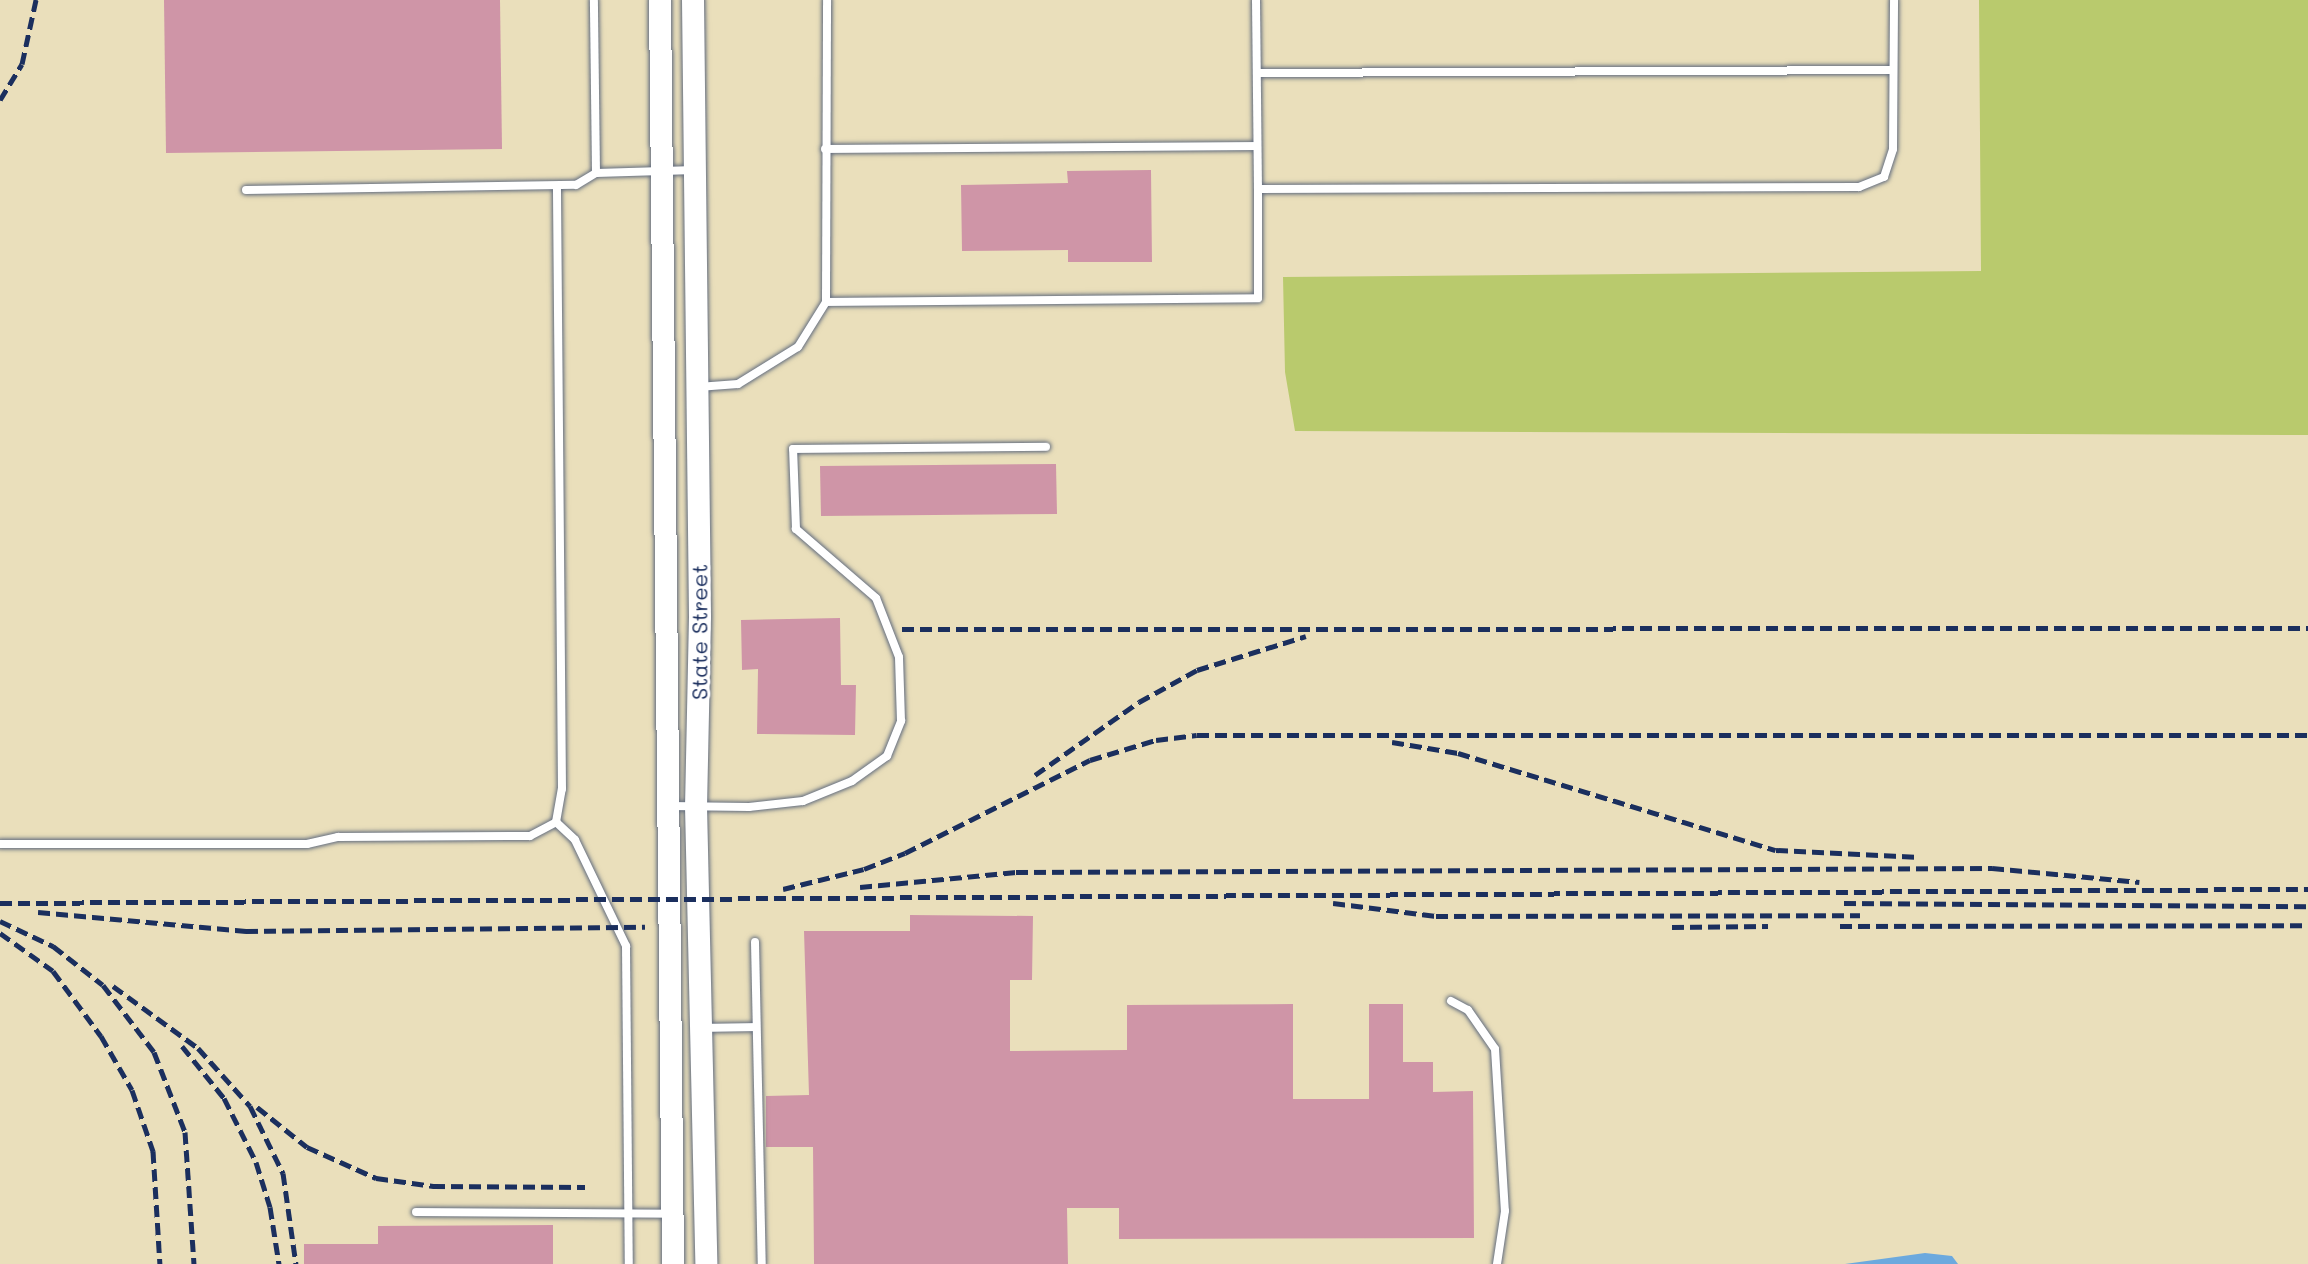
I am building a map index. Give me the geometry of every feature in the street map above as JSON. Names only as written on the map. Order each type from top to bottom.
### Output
[{"type":"street","name":"State Street","points":[[660,0],[673,1264]]},
{"type":"street","name":"State Street","points":[[693,0],[697,387],[696,806],[706,1264]]},
{"type":"lane","points":[[594,0],[596,173]]},
{"type":"lane","points":[[697,387],[727,387],[756,375],[798,347],[826,302],[827,0]]},
{"type":"lane","points":[[826,302],[1258,298],[1256,0]]},
{"type":"lane","points":[[1258,189],[1859,187],[1884,177],[1893,149],[1894,0]]},
{"type":"lane","points":[[1257,73],[1893,70]]},
{"type":"lane","points":[[825,149],[1257,146]]},
{"type":"lane","points":[[246,190],[557,186],[576,185],[596,173],[695,170]]},
{"type":"lane","points":[[556,822],[562,789],[557,186]]},
{"type":"lane","points":[[669,806],[803,801],[852,781],[887,756],[901,721],[899,657],[876,598],[796,529],[793,449],[1046,447]]},
{"type":"lane","points":[[0,844],[307,844],[338,837],[530,836],[556,822]]},
{"type":"lane","points":[[556,822],[575,840],[626,946],[629,1264]]},
{"type":"lane","points":[[755,942],[762,1264]]},
{"type":"lane","points":[[1451,1001],[1468,1010],[1495,1049],[1505,1211],[1497,1264]]},
{"type":"lane","points":[[701,1028],[756,1027]]},
{"type":"lane","points":[[416,1212],[673,1214]]},
{"type":"green space","points":[[1979,0],[2308,0],[2308,435],[1295,431],[1285,372],[1283,277],[1981,271]]},
{"type":"water","points":[[1925,1253],[1952,1256],[1958,1264],[1845,1264]]},
{"type":"building","points":[[164,0],[500,0],[502,149],[166,153]]},
{"type":"building","points":[[1151,170],[1152,262],[1068,262],[1068,250],[962,251],[961,185],[1068,183],[1067,171]]},
{"type":"building","points":[[1056,464],[1057,514],[821,516],[820,466]]},
{"type":"building","points":[[840,618],[841,685],[856,685],[855,735],[757,734],[758,669],[742,670],[741,620]]},
{"type":"building","points":[[910,915],[1033,916],[1032,980],[1010,980],[1010,1051],[1127,1050],[1127,1005],[1293,1004],[1293,1099],[1369,1099],[1369,1004],[1403,1004],[1403,1062],[1433,1062],[1433,1092],[1473,1091],[1474,1238],[1119,1239],[1119,1208],[1067,1208],[1068,1264],[814,1264],[813,1147],[766,1147],[766,1096],[809,1095],[804,931],[910,931]]},
{"type":"building","points":[[553,1225],[553,1264],[304,1264],[304,1244],[378,1244],[378,1226]]},
{"type":"railway","points":[[0,100],[22,64],[36,0]]},
{"type":"railway","points":[[902,629],[2308,628]]},
{"type":"railway","points":[[1035,775],[1139,702],[1197,670],[1306,636]]},
{"type":"railway","points":[[783,889],[864,869],[905,853],[1090,760],[1156,740],[1197,735],[2308,735]]},
{"type":"railway","points":[[1392,742],[1458,753],[1776,850],[1920,857]]},
{"type":"railway","points":[[860,887],[1016,872],[1992,868],[2139,882]]},
{"type":"railway","points":[[0,903],[2308,889]]},
{"type":"railway","points":[[1333,903],[1436,916],[1860,915]]},
{"type":"railway","points":[[1844,903],[2308,906]]},
{"type":"railway","points":[[38,912],[246,931],[645,927]]},
{"type":"railway","points":[[0,921],[53,946],[103,985],[154,1052],[185,1132],[194,1264]]},
{"type":"railway","points":[[1840,926],[2308,925]]},
{"type":"railway","points":[[1672,927],[1768,926]]},
{"type":"railway","points":[[0,933],[53,971],[101,1036],[132,1090],[153,1151],[160,1264]]},
{"type":"railway","points":[[113,986],[198,1048],[250,1106],[283,1173],[296,1264]]},
{"type":"railway","points":[[182,1046],[224,1098],[256,1162],[270,1207],[279,1264]]},
{"type":"railway","points":[[257,1107],[307,1147],[376,1178],[433,1186],[585,1187]]}]
